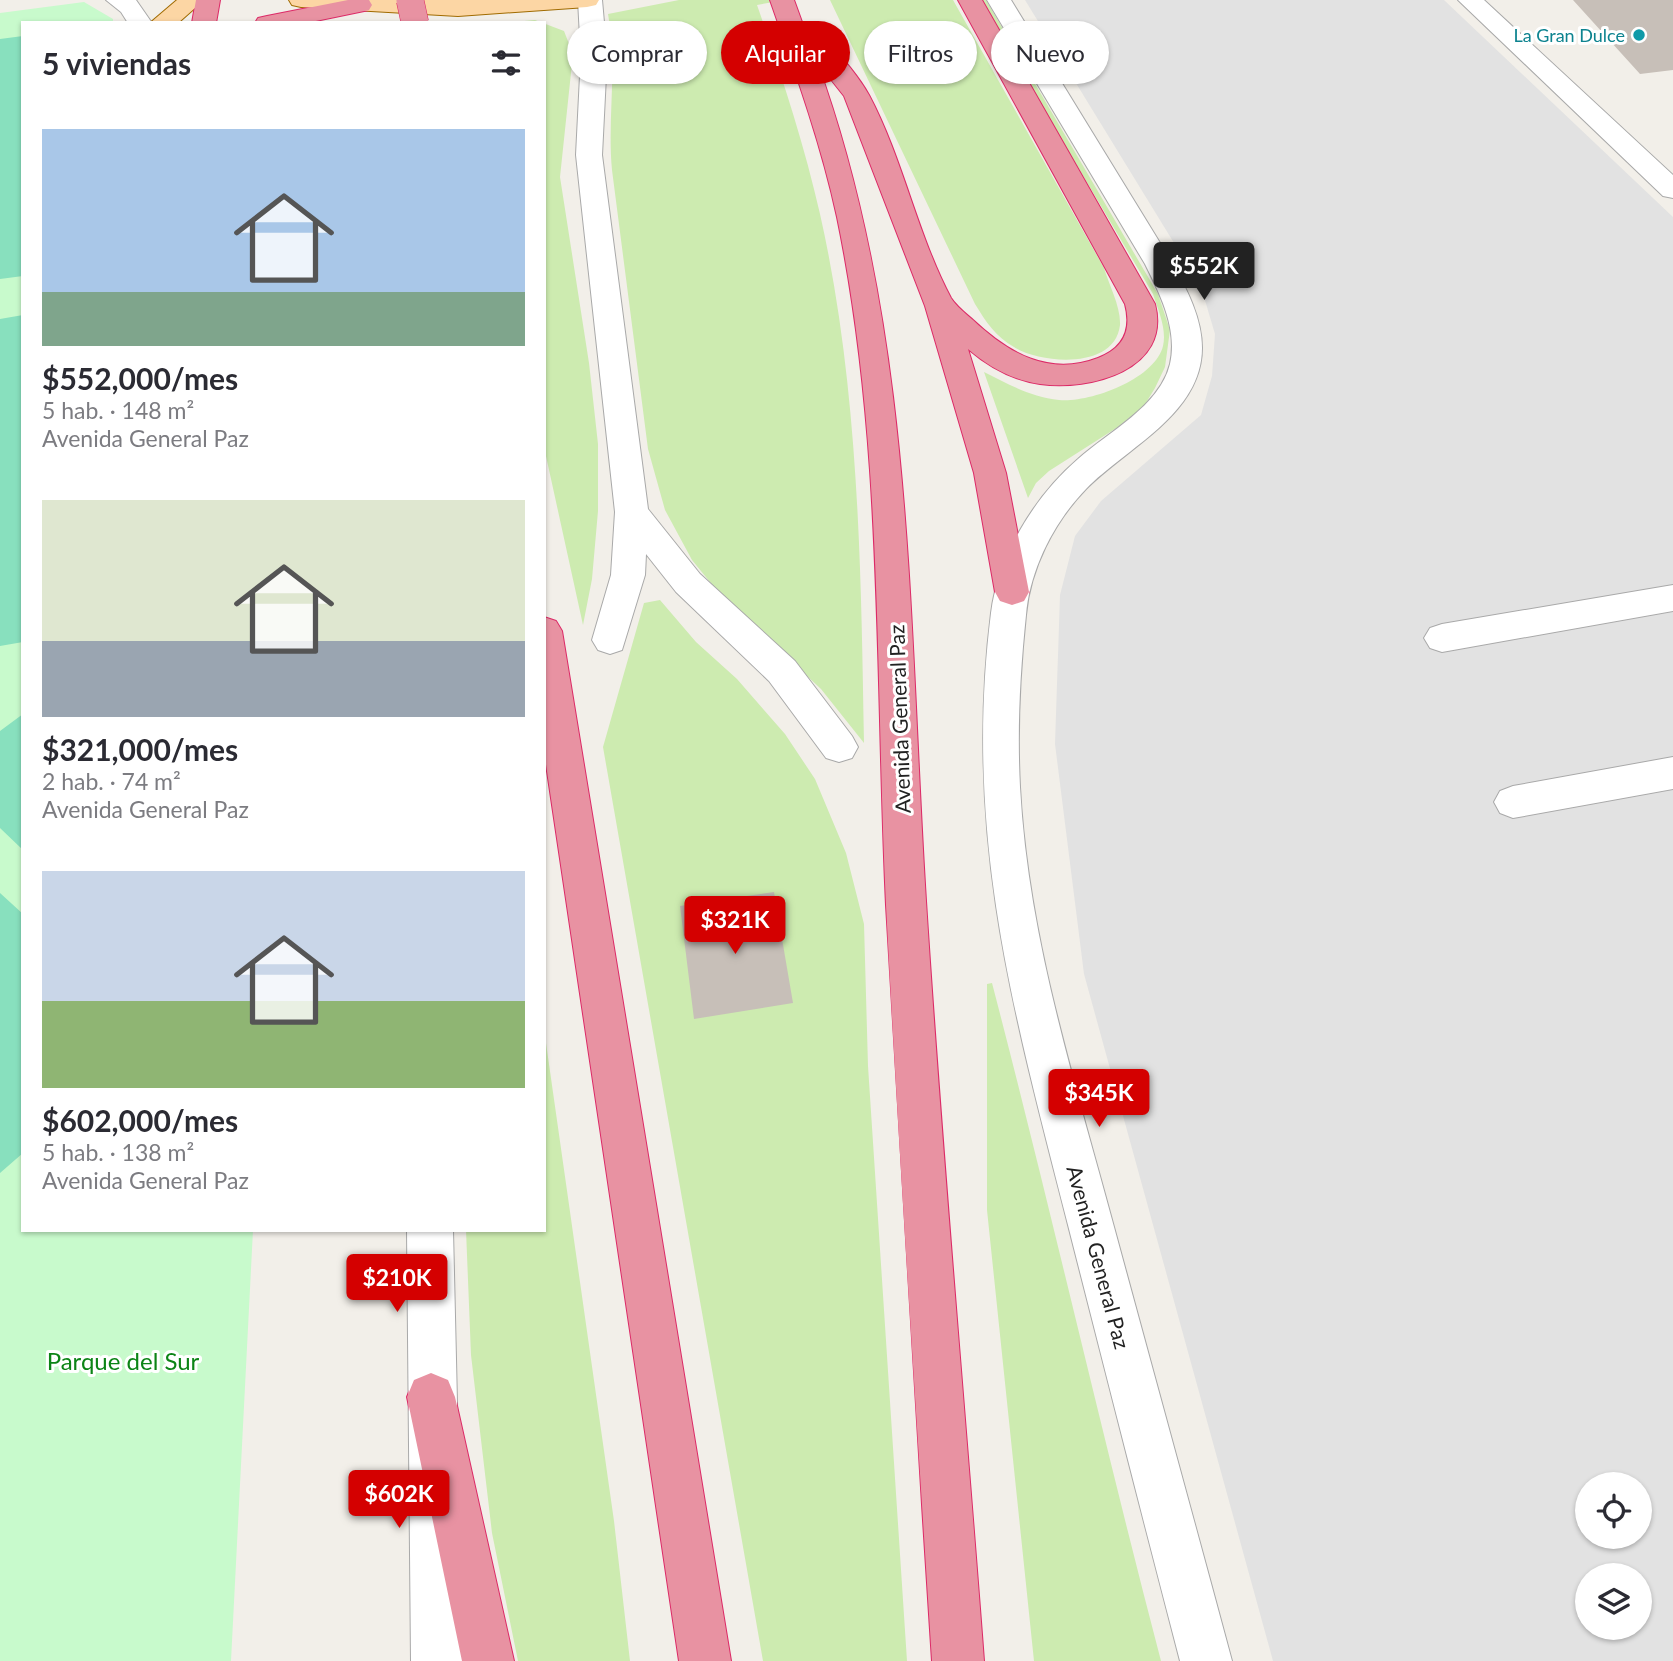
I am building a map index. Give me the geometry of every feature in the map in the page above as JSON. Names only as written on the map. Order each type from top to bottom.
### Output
[{"type":"highway","points":[[204,21],[208,0]]},
{"type":"highway","points":[[410,0],[415,21]]},
{"type":"highway","points":[[940,306],[999,357],[1022,369],[1050,377],[1078,375],[1123,357],[1139,342],[1144,323],[1140,304],[970,0]]},
{"type":"highway","points":[[782,1],[856,95],[940,306],[990,473],[1012,592]]},
{"type":"highway","name":"Avenida General Paz","points":[[782,1],[818,101],[850,214],[869,316],[883,425],[891,536],[906,902],[958,1661]]},
{"type":"highway","points":[[277,21],[360,5]]},
{"type":"highway","points":[[546,644],[705,1661]]},
{"type":"highway","points":[[432,1397],[488,1661]]},
{"type":"main road","points":[[165,21],[192,0]]},
{"type":"main road","points":[[301,0],[458,9],[585,0]]},
{"type":"street","points":[[118,0],[131,8],[139,21]]},
{"type":"street","points":[[585,0],[594,56],[589,155],[632,512],[628,575],[610,640]]},
{"type":"street","name":"Avenida General Paz","points":[[999,0],[1159,264],[1178,302],[1187,340],[1182,374],[1171,393],[1077,478],[1055,503],[1039,529],[1012,592],[1001,690],[999,793],[1010,898],[1032,1006],[1206,1661]]},
{"type":"street","points":[[1470,0],[1673,190]]},
{"type":"street","points":[[632,512],[688,583],[782,671],[839,747]]},
{"type":"street","points":[[1442,638],[1673,598]]},
{"type":"street","points":[[1513,802],[1673,773]]},
{"type":"street","points":[[430,1232],[437,1661]]},
{"type":"green space","points":[[679,0],[785,0],[757,5],[762,21],[721,21],[721,84],[784,84],[820,214],[843,345],[856,477],[864,743],[821,689],[723,598],[692,560],[665,510],[648,449],[612,170],[612,84],[707,84],[707,21],[609,21],[608,14]]},
{"type":"green space","points":[[830,0],[953,0],[965,21],[864,21],[864,71],[850,42],[850,21],[840,21]]},
{"type":"green space","points":[[979,0],[986,0],[998,21],[991,21]]},
{"type":"green space","name":"Parque del Sur","points":[[84,2],[113,19],[21,21],[21,1232],[253,1232],[231,1661],[0,1661],[0,13]]},
{"type":"green space","points":[[546,24],[564,31],[567,39],[567,84],[570,84],[560,177],[589,363],[598,444],[598,511],[592,579],[583,625],[546,456]]},
{"type":"green space","points":[[21,36],[21,276],[0,279],[0,39]]},
{"type":"green space","points":[[977,43],[991,67],[991,84],[1000,84],[1104,268],[1117,304],[1120,325],[1115,340],[1105,350],[1091,356],[1075,359],[1041,357],[1026,353],[1008,343],[987,323],[975,304],[870,84],[977,84]]},
{"type":"green space","points":[[1029,84],[1035,84],[1158,294],[1170,330],[1165,367],[1144,406],[1118,427],[1049,471],[1036,483],[1028,498],[984,372],[1020,389],[1059,400],[1087,397],[1120,387],[1148,369],[1158,358],[1163,346],[1164,333],[1153,294]]},
{"type":"green space","points":[[21,315],[21,642],[0,646],[0,319]]},
{"type":"green space","points":[[660,600],[696,642],[737,679],[785,734],[815,779],[846,853],[864,924],[868,1066],[907,1661],[763,1661],[603,747],[644,603]]},
{"type":"green space","points":[[21,715],[21,848],[0,828],[0,731]]},
{"type":"green space","points":[[0,893],[21,912],[21,1155],[0,1173]]},
{"type":"green space","points":[[992,983],[1161,1661],[1034,1661],[987,1210],[987,984]]},
{"type":"green space","points":[[546,1043],[614,1521],[630,1661],[518,1661],[492,1533],[471,1355],[466,1232],[546,1232]]},
{"type":"shaded area","points":[[1025,0],[1444,0],[1673,217],[1673,1661],[1273,1661],[1084,974],[1055,744],[1060,595],[1075,536],[1101,501],[1201,415],[1212,376],[1215,334],[1201,287],[1077,84],[1109,84],[1109,21],[1038,21]]},
{"type":"building","name":"La Gran Dulce","points":[[1573,0],[1673,0],[1673,70],[1640,74]]},
{"type":"building","points":[[774,892],[793,1003],[694,1019],[680,906]]},
{"type":"place","name":"La Gran Dulce","points":[[1639,35]]}]
